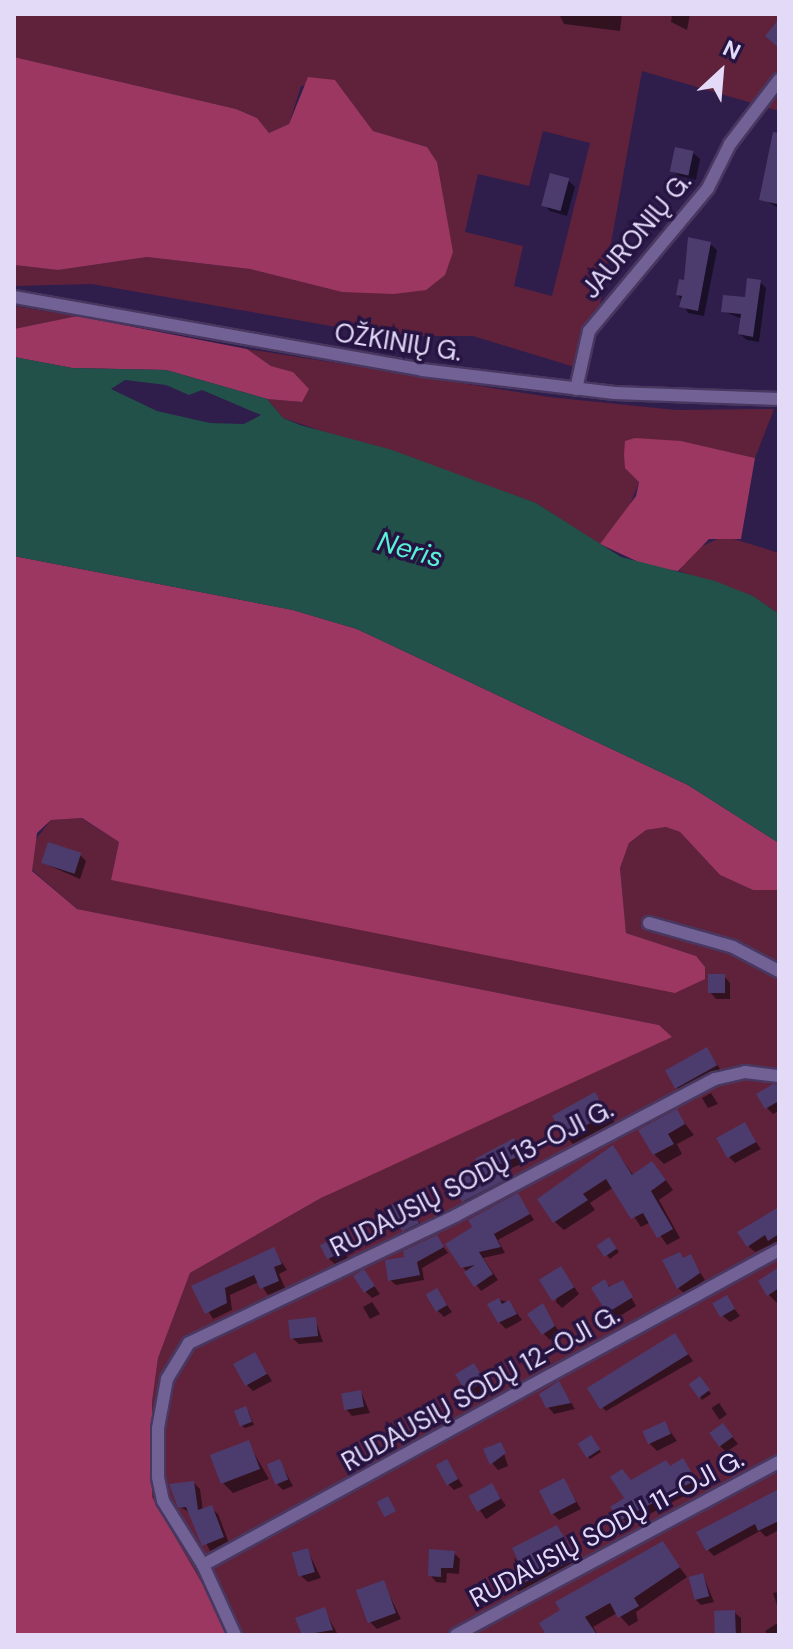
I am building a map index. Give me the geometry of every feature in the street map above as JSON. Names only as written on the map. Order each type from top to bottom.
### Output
[{"type":"street","name":"JAURONIŲ G.","points":[[576,389],[589,331],[708,188],[730,144],[779,80]]},
{"type":"street","name":"OŽKINIŲ G.","points":[[14,297],[104,309],[343,358],[576,389],[779,399]]},
{"type":"street","points":[[649,923],[733,947],[779,971]]},
{"type":"street","name":"RUDAUSIŲ SODŲ 13-OJI G.","points":[[203,1565],[163,1501],[158,1477],[158,1428],[167,1379],[189,1343],[455,1216],[715,1079],[745,1072],[779,1076]]},
{"type":"street","name":"RUDAUSIŲ SODŲ 12-OJI G.","points":[[203,1565],[779,1250]]},
{"type":"street","name":"RUDAUSIŲ SODŲ 11-OJI G.","points":[[456,1635],[779,1462]]},
{"type":"street","points":[[203,1565],[235,1635]]},
{"type":"shaded area","points":[[14,14],[779,14],[779,111],[642,71],[588,371],[473,336],[388,336],[92,284],[14,286],[14,265],[58,270],[147,257],[250,269],[342,292],[437,162],[427,147],[373,131],[335,80],[301,86],[289,124],[269,133],[257,118],[236,109],[14,57]],"holes":[[[543,131],[590,143],[552,296],[514,286],[523,246],[465,232],[478,174],[529,186]]]},
{"type":"shaded area","points":[[14,57],[236,109],[257,118],[269,133],[289,124],[308,77],[335,80],[373,131],[427,147],[437,162],[453,252],[445,275],[426,290],[394,294],[342,292],[250,269],[147,257],[58,270],[14,265]]},
{"type":"shaded area","points":[[14,306],[77,316],[14,329]]},
{"type":"shaded area","points":[[77,316],[247,349],[271,366],[293,372],[309,389],[302,402],[267,399],[166,370],[72,368],[14,357],[14,329]]},
{"type":"shaded area","points":[[247,349],[549,397],[676,410],[774,409],[755,458],[681,441],[639,482],[626,515],[600,544],[536,503],[283,418],[267,399],[302,402],[293,372],[271,366]]},
{"type":"shaded area","points":[[635,438],[681,441],[755,458],[741,539],[709,539],[678,571],[649,567],[600,544],[636,496],[639,482],[625,468],[624,454],[625,441]]},
{"type":"shaded area","points":[[724,536],[779,553],[779,614],[753,596],[679,571],[694,550]]},
{"type":"shaded area","points":[[14,556],[293,610],[357,629],[688,785],[779,843],[779,890],[753,890],[720,875],[680,832],[666,827],[646,830],[629,843],[620,868],[626,933],[696,956],[705,967],[705,979],[675,993],[111,880],[119,842],[82,818],[51,820],[37,833],[32,871],[77,909],[659,1025],[672,1037],[321,1198],[190,1273],[158,1358],[152,1402],[152,1497],[232,1635],[14,1635]]},
{"type":"shaded area","points":[[81,818],[119,842],[111,880],[696,956],[626,933],[620,868],[629,843],[646,830],[666,827],[680,832],[720,875],[753,890],[779,890],[779,1635],[232,1635],[152,1498],[152,1402],[158,1358],[190,1273],[321,1198],[659,1025],[77,909],[32,870],[32,844],[51,820]]},
{"type":"water","name":"Neris","points":[[14,357],[72,368],[166,370],[267,399],[283,418],[392,450],[536,503],[621,557],[715,581],[753,596],[779,614],[779,843],[688,785],[357,629],[293,610],[14,556]],"holes":[[[125,380],[166,385],[189,395],[202,390],[261,415],[244,424],[210,423],[157,411],[111,389]]]},
{"type":"building","points":[[779,19],[779,48],[765,36]]},
{"type":"building","points":[[773,132],[779,133],[777,204],[759,200]]},
{"type":"building","points":[[675,147],[694,151],[688,175],[670,171]]},
{"type":"building","points":[[550,173],[569,178],[561,211],[541,206]]},
{"type":"building","points":[[688,237],[711,242],[698,311],[679,307],[682,296],[676,295],[679,279],[684,280]]},
{"type":"building","points":[[747,278],[761,280],[753,337],[738,334],[741,314],[721,312],[723,295],[745,297]]},
{"type":"building","points":[[48,842],[81,853],[74,874],[41,863]]},
{"type":"building","points":[[708,974],[725,974],[725,993],[708,993]]},
{"type":"building","points":[[707,1047],[717,1065],[675,1089],[665,1070]]},
{"type":"building","points":[[773,1084],[779,1085],[779,1101],[765,1109],[756,1094]]},
{"type":"building","points":[[595,1092],[607,1114],[564,1138],[552,1116]]},
{"type":"building","points":[[677,1109],[685,1124],[668,1134],[674,1144],[653,1155],[638,1130]]},
{"type":"building","points":[[745,1122],[756,1142],[727,1158],[716,1138]]},
{"type":"building","points":[[514,1138],[522,1155],[498,1165],[505,1180],[462,1202],[452,1181],[479,1168],[475,1159]]},
{"type":"building","points":[[613,1145],[632,1175],[652,1161],[666,1180],[651,1191],[673,1229],[657,1238],[643,1213],[631,1219],[606,1179],[583,1194],[588,1200],[553,1223],[537,1199]]},
{"type":"building","points":[[518,1193],[530,1214],[494,1234],[501,1247],[479,1252],[493,1274],[474,1287],[464,1272],[475,1265],[461,1268],[445,1244],[472,1227],[468,1220]]},
{"type":"building","points":[[407,1198],[419,1223],[402,1231],[390,1206]]},
{"type":"building","points":[[779,1207],[779,1234],[768,1241],[765,1235],[747,1247],[737,1232]]},
{"type":"building","points":[[437,1235],[444,1247],[417,1262],[420,1275],[388,1281],[385,1260],[404,1257],[403,1251]]},
{"type":"building","points":[[336,1237],[343,1251],[327,1259],[320,1245]]},
{"type":"building","points":[[609,1237],[617,1249],[604,1257],[597,1245]]},
{"type":"building","points":[[274,1247],[282,1264],[274,1267],[279,1281],[260,1289],[254,1275],[225,1288],[227,1303],[205,1314],[191,1286]]},
{"type":"building","points":[[680,1252],[683,1258],[691,1254],[700,1273],[677,1289],[662,1260]]},
{"type":"building","points":[[561,1266],[574,1287],[552,1301],[539,1280]]},
{"type":"building","points":[[779,1267],[779,1288],[767,1296],[758,1281]]},
{"type":"building","points":[[364,1269],[375,1286],[364,1293],[353,1276]]},
{"type":"building","points":[[605,1279],[609,1287],[623,1280],[633,1297],[607,1313],[591,1288]]},
{"type":"building","points":[[437,1288],[447,1305],[436,1312],[426,1294]]},
{"type":"building","points":[[727,1295],[735,1309],[720,1317],[712,1304]]},
{"type":"building","points":[[499,1298],[502,1304],[509,1300],[517,1314],[498,1323],[487,1304]]},
{"type":"building","points":[[543,1303],[555,1326],[542,1335],[527,1314]]},
{"type":"building","points":[[316,1317],[318,1336],[290,1339],[288,1320]]},
{"type":"building","points":[[675,1333],[688,1354],[600,1409],[587,1388]]},
{"type":"building","points":[[255,1352],[267,1374],[245,1386],[233,1364]]},
{"type":"building","points":[[474,1363],[485,1381],[466,1392],[455,1374]]},
{"type":"building","points":[[700,1376],[710,1390],[699,1398],[689,1384]]},
{"type":"building","points":[[559,1381],[571,1403],[546,1408],[539,1394]]},
{"type":"building","points":[[361,1390],[364,1407],[344,1410],[341,1393]]},
{"type":"building","points":[[246,1406],[252,1422],[240,1427],[234,1411]]},
{"type":"building","points":[[665,1421],[671,1434],[648,1444],[642,1432]]},
{"type":"building","points":[[723,1423],[733,1437],[719,1447],[709,1433]]},
{"type":"building","points":[[591,1435],[600,1449],[587,1458],[578,1444]]},
{"type":"building","points":[[249,1440],[260,1469],[221,1484],[210,1455]]},
{"type":"building","points":[[501,1442],[506,1453],[490,1465],[483,1449]]},
{"type":"building","points":[[683,1458],[696,1480],[621,1520],[610,1507],[624,1498],[610,1477],[622,1469],[631,1480],[666,1460],[670,1466]]},
{"type":"building","points":[[280,1459],[288,1479],[275,1485],[267,1464]]},
{"type":"building","points":[[447,1459],[458,1479],[447,1485],[436,1465]]},
{"type":"building","points":[[564,1478],[576,1502],[551,1515],[539,1491]]},
{"type":"building","points":[[194,1481],[198,1510],[212,1505],[224,1537],[202,1546],[186,1507],[178,1508],[169,1484]]},
{"type":"building","points":[[492,1483],[501,1499],[477,1512],[468,1496]]},
{"type":"building","points":[[779,1489],[779,1521],[758,1531],[755,1524],[706,1551],[696,1532]]},
{"type":"building","points":[[388,1496],[396,1511],[385,1517],[377,1502]]},
{"type":"building","points":[[557,1525],[577,1559],[512,1588],[505,1574],[521,1567],[512,1548]]},
{"type":"building","points":[[663,1541],[680,1567],[634,1598],[639,1606],[618,1618],[610,1603],[585,1617],[597,1635],[546,1635],[539,1623],[560,1610],[555,1602]]},
{"type":"building","points":[[308,1548],[315,1572],[299,1577],[292,1553]]},
{"type":"building","points":[[429,1549],[455,1551],[453,1568],[441,1568],[441,1577],[428,1576]]},
{"type":"building","points":[[703,1573],[709,1596],[695,1600],[689,1577]]},
{"type":"building","points":[[384,1580],[396,1613],[368,1623],[356,1590]]},
{"type":"building","points":[[325,1607],[333,1630],[302,1635],[295,1618]]},
{"type":"building","points":[[735,1610],[736,1635],[715,1635],[714,1611]]}]
